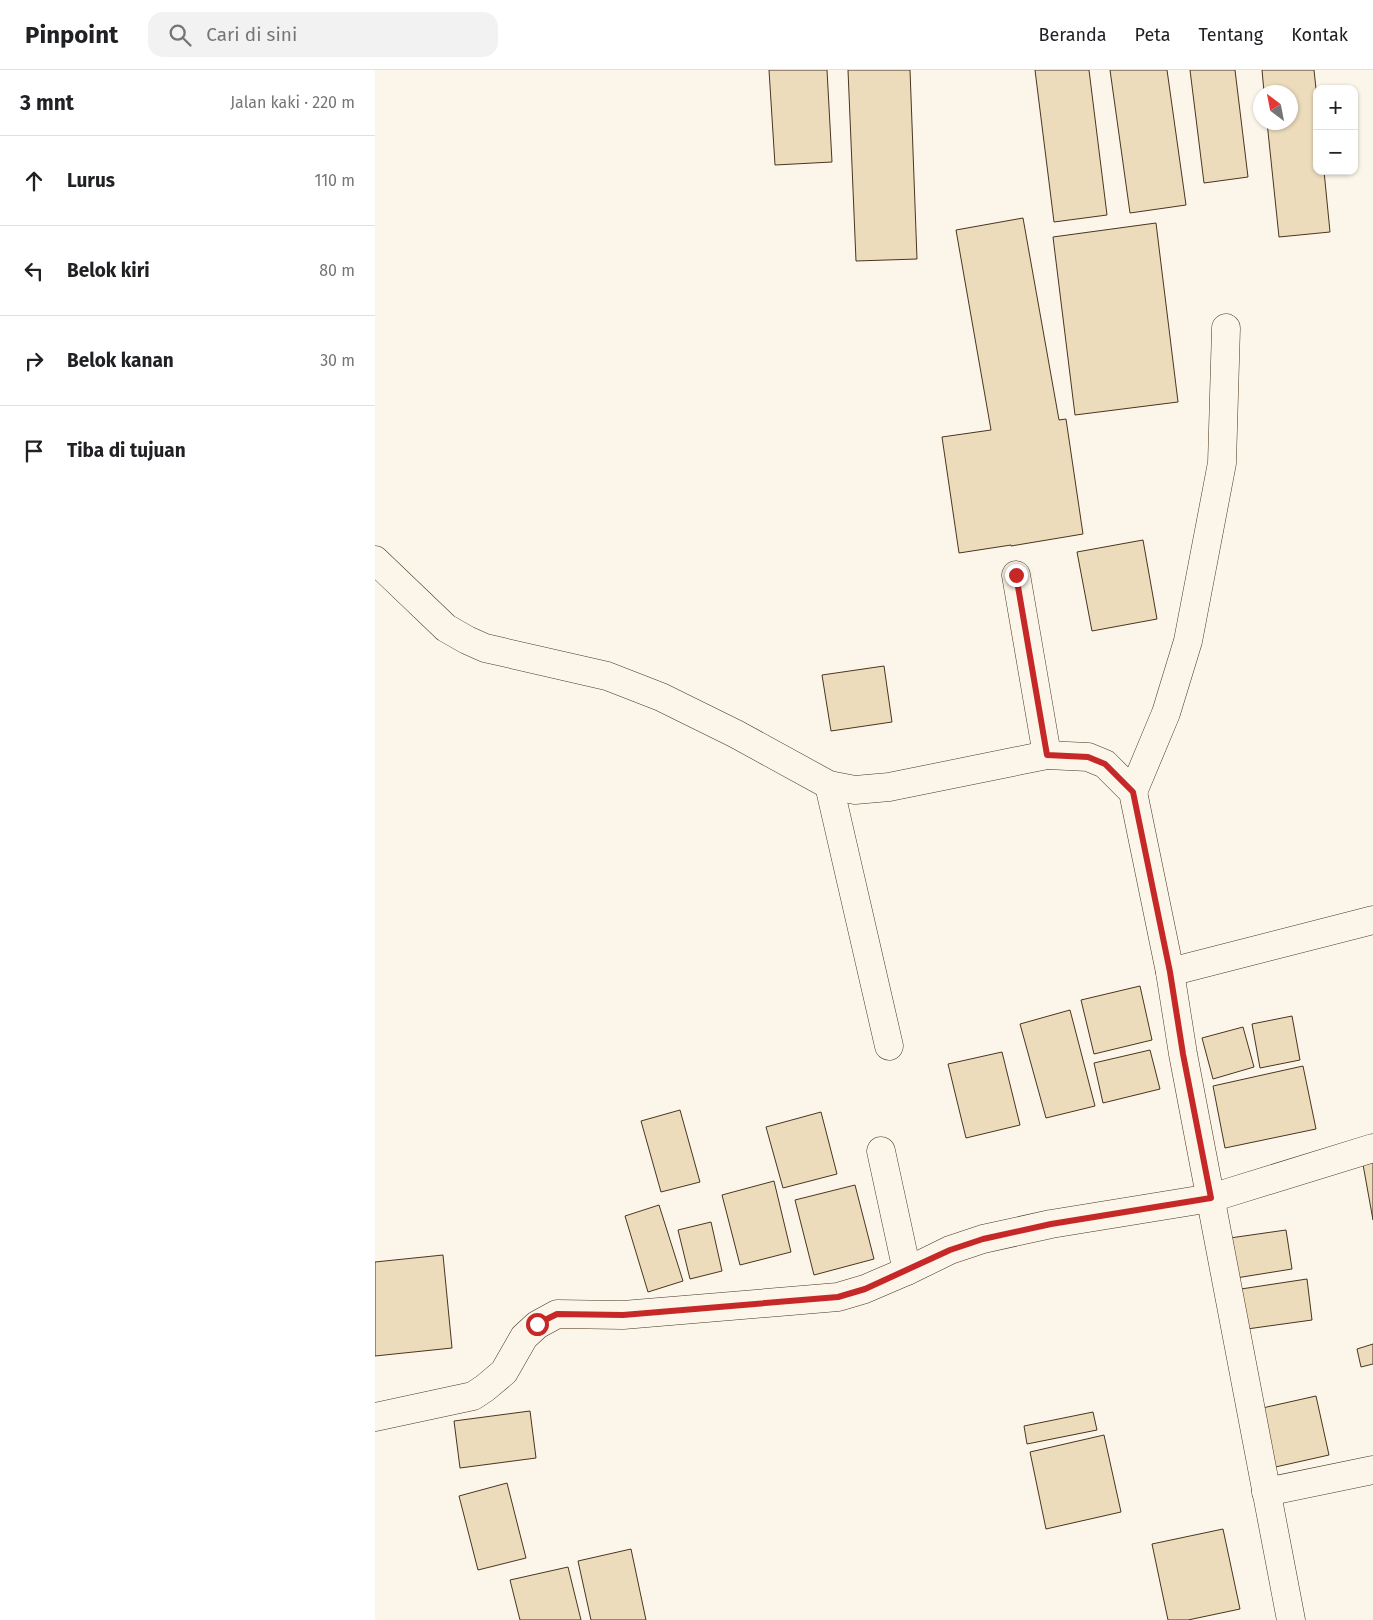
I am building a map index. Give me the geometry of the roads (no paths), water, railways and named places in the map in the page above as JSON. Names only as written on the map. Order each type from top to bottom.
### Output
[{"type":"street","points":[[1133,792],[1166,713],[1187,641],[1222,463],[1226,328]]},
{"type":"street","points":[[375,560],[447,628],[467,640],[485,648],[607,676],[661,697],[736,734],[829,785],[855,790],[889,787],[1047,755],[1088,757],[1105,764],[1133,792],[1170,972],[1183,1054],[1291,1620]]},
{"type":"street","points":[[1016,575],[1047,755]]},
{"type":"street","points":[[829,785],[889,1046]]},
{"type":"street","points":[[1170,972],[1373,920]]},
{"type":"street","points":[[375,1416],[473,1396],[504,1372],[524,1337],[537,1324],[557,1314],[623,1315],[838,1297],[865,1289],[950,1250],[983,1239],[1051,1224],[1211,1198],[1373,1148]]},
{"type":"street","points":[[881,1151],[907,1271]]},
{"type":"street","points":[[1266,1492],[1373,1470]]}]
